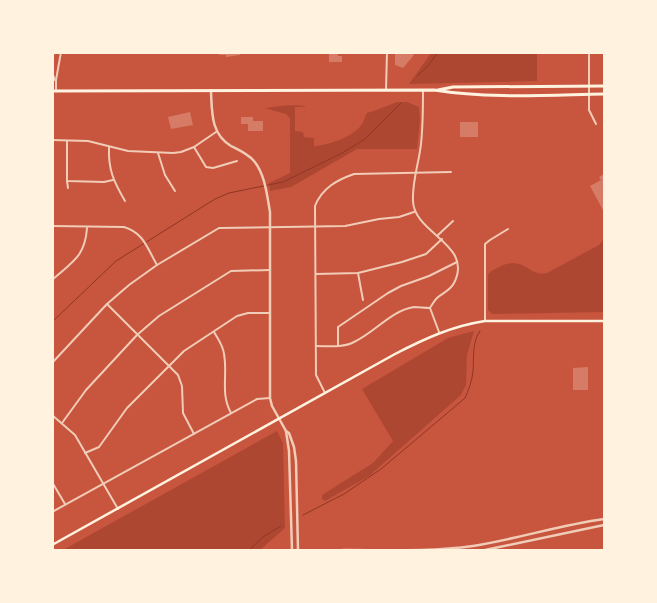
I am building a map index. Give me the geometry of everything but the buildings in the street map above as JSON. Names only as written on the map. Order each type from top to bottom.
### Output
[{"type":"highway","points":[[54,91],[434,90],[453,87],[604,86]]},
{"type":"highway","points":[[434,90],[452,93],[604,94]]},
{"type":"main road","points":[[52,545],[325,393],[439,332],[462,325],[485,322],[604,321]]},
{"type":"street","points":[[52,59],[54,52]]},
{"type":"street","points":[[54,91],[61,52]]},
{"type":"street","points":[[386,90],[387,52]]},
{"type":"street","points":[[589,52],[589,110],[596,124]]},
{"type":"street","points":[[52,73],[56,80]]},
{"type":"street","points":[[423,90],[423,122],[421,146],[415,173],[414,212],[453,251],[457,262],[457,273],[454,283],[450,289],[437,298],[430,308]]},
{"type":"street","points":[[211,92],[212,114],[216,132],[229,144],[248,155],[255,162],[268,196],[270,227],[270,398],[272,406],[292,439],[296,461],[298,550]]},
{"type":"street","points":[[52,140],[88,141],[128,151],[181,152],[216,132]]},
{"type":"street","points":[[67,141],[68,188]]},
{"type":"street","points":[[109,146],[108,160],[113,180],[126,200]]},
{"type":"street","points":[[194,146],[206,167],[213,168],[237,162]]},
{"type":"street","points":[[158,153],[165,175],[175,191]]},
{"type":"street","points":[[325,393],[316,375],[315,206],[319,196],[331,185],[344,177],[354,174],[451,172]]},
{"type":"street","points":[[67,181],[104,182],[113,180]]},
{"type":"street","points":[[52,363],[107,304],[129,284],[219,228],[345,226],[399,217],[414,212]]},
{"type":"street","points":[[438,236],[453,221]]},
{"type":"street","points":[[52,226],[124,227],[132,229],[139,234],[157,265]]},
{"type":"street","points":[[52,280],[78,258],[86,243],[87,227]]},
{"type":"street","points":[[485,322],[485,244],[508,229]]},
{"type":"street","points":[[316,274],[358,273],[426,254],[442,239]]},
{"type":"street","points":[[338,346],[338,327],[388,293],[457,262]]},
{"type":"street","points":[[62,423],[86,390],[137,335],[159,316],[226,273],[238,270],[270,270]]},
{"type":"street","points":[[358,273],[362,300]]},
{"type":"street","points":[[107,304],[170,365],[181,380],[183,412],[194,434]]},
{"type":"street","points":[[316,346],[338,346],[354,342],[394,316],[407,310],[430,308]]},
{"type":"street","points":[[430,308],[439,332]]},
{"type":"street","points":[[85,453],[99,447],[127,408],[184,351],[243,314],[270,313]]},
{"type":"street","points":[[214,332],[225,356],[225,400],[231,413]]},
{"type":"street","points":[[52,512],[257,399],[270,398]]},
{"type":"street","points":[[52,415],[75,435],[118,509]]},
{"type":"street","points":[[286,431],[289,451],[292,550]]},
{"type":"street","points":[[52,482],[65,505]]},
{"type":"street","points":[[343,550],[421,550],[460,547],[505,540],[604,519]]},
{"type":"street","points":[[485,550],[604,525]]},
{"type":"shaded area","points":[[431,53],[537,53],[537,81],[409,84]]},
{"type":"shaded area","points":[[397,102],[407,102],[419,107],[420,120],[417,149],[357,149],[291,187],[270,191],[269,183],[290,173],[290,118],[286,114],[265,108],[292,105],[306,107],[295,107],[295,131],[303,132],[304,137],[314,138],[314,146],[320,146],[353,132],[363,123],[367,113]]},
{"type":"shaded area","points":[[604,239],[604,312],[492,314],[488,310],[488,275],[492,271],[509,263],[516,263],[541,274],[547,273],[599,245]]},
{"type":"shaded area","points":[[474,331],[467,355],[466,385],[461,395],[369,476],[325,501],[322,499],[322,495],[373,463],[393,441],[362,389],[448,338]]},
{"type":"shaded area","points":[[277,431],[283,443],[285,528],[260,550],[63,550]]},
{"type":"waterway","points":[[417,76],[428,66],[438,52]]},
{"type":"waterway","points":[[52,322],[116,261],[215,199],[229,193],[283,182],[342,153],[365,139],[401,103]]},
{"type":"waterway","points":[[303,515],[344,494],[381,469],[465,398],[472,378],[475,345],[480,331]]},
{"type":"waterway","points":[[249,550],[263,537],[281,526]]}]
